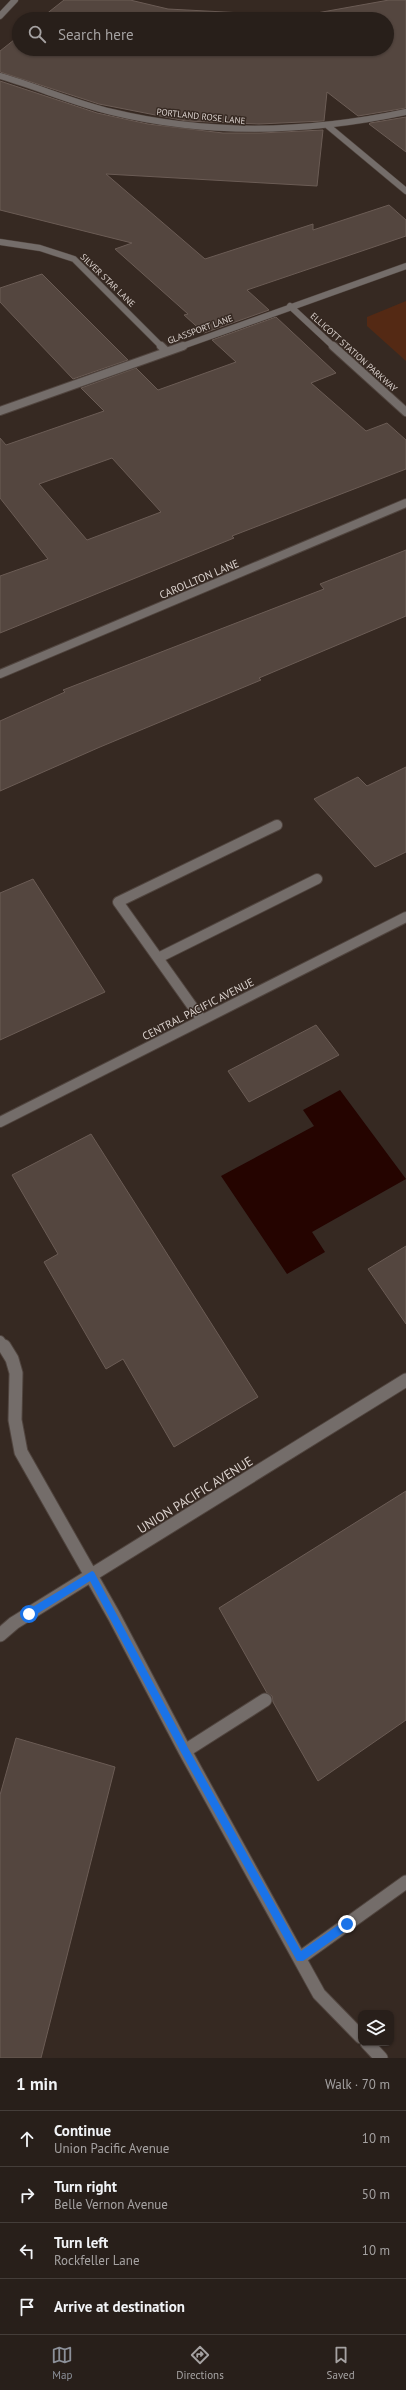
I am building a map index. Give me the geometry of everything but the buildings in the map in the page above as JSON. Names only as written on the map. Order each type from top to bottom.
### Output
[{"type":"street","points":[[0,16],[15,0]]},
{"type":"street","name":"PORTLAND ROSE LANE","points":[[0,76],[113,112],[183,125],[267,130],[328,126],[406,112]]},
{"type":"street","points":[[328,126],[406,190]]},
{"type":"street","name":"SILVER STAR LANE","points":[[0,242],[40,248],[74,259],[166,351]]},
{"type":"street","name":"GLASSPORT LANE","points":[[0,411],[290,306],[406,266]]},
{"type":"street","name":"ELLICOTT STATION PARKWAY","points":[[290,306],[406,412]]},
{"type":"street","name":"CAROLLTON LANE","points":[[0,674],[406,503]]},
{"type":"street","points":[[202,1020],[118,902],[277,825]]},
{"type":"street","points":[[158,958],[317,879]]},
{"type":"street","name":"CENTRAL PACIFIC AVENUE","points":[[0,1122],[406,917]]},
{"type":"street","points":[[4,1346],[15,1365],[18,1387],[14,1408],[16,1431],[21,1452],[92,1575],[185,1751],[320,1994],[358,2034]]},
{"type":"street","name":"UNION PACIFIC AVENUE","points":[[0,1634],[14,1623],[406,1380]]},
{"type":"street","points":[[185,1751],[265,1700]]},
{"type":"street","points":[[300,1958],[406,1882]]},
{"type":"street","points":[[370,2046],[381,2058]]},
{"type":"shaded area","points":[[406,301],[406,361],[367,326],[367,317]]},
{"type":"shaded area","points":[[340,1090],[406,1179],[312,1232],[325,1252],[287,1274],[221,1176],[314,1126],[303,1110]]},
{"type":"route","points":[[29,1614],[92,1575],[185,1751],[300,1958],[347,1924]]}]
